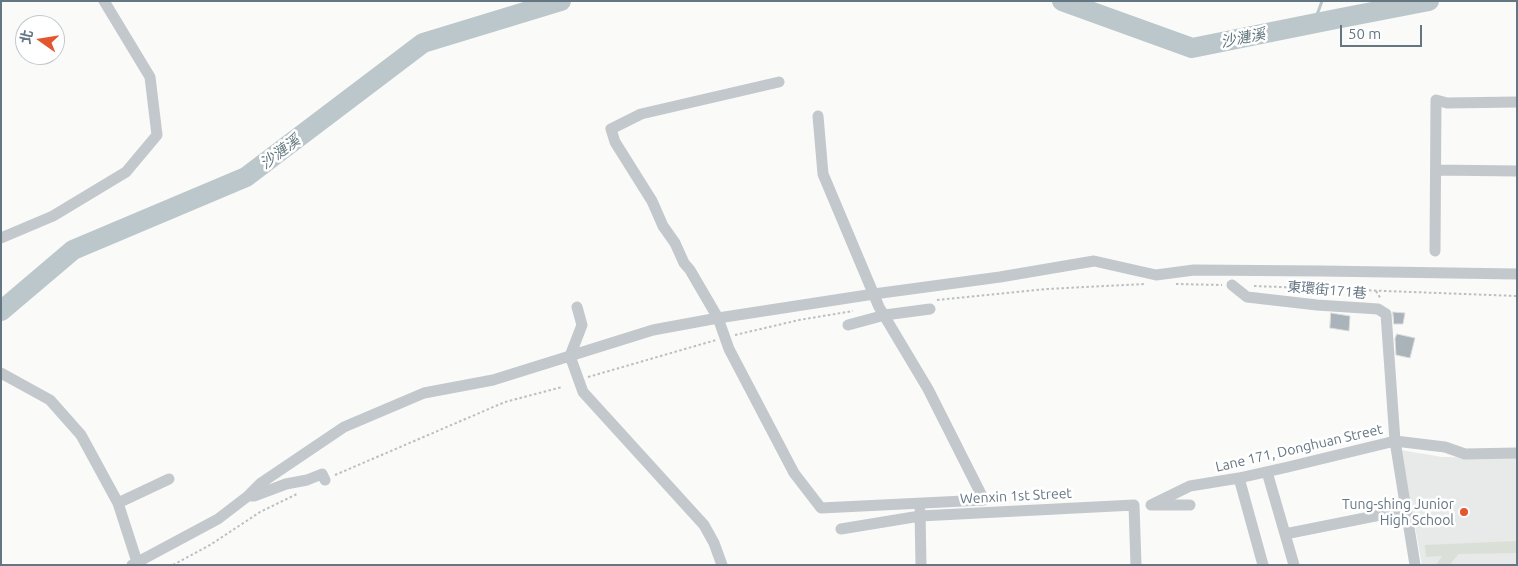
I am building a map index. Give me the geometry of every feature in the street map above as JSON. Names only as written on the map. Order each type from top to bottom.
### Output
[{"type":"street","points":[[1,238],[53,216],[126,172],[157,135],[150,77],[104,1]]},
{"type":"street","points":[[778,82],[641,114],[612,129],[615,142],[652,201],[663,226],[675,243],[684,263],[718,318],[729,349],[794,473],[821,508],[984,500],[928,389],[874,294],[823,174],[818,116]]},
{"type":"street","points":[[1434,251],[1436,100],[1447,103],[1517,102]]},
{"type":"street","points":[[1436,170],[1517,171]]},
{"type":"street","points":[[1,373],[50,400],[81,435],[118,503],[136,564],[218,519],[248,496],[261,483],[344,427],[424,393],[493,380],[653,330],[718,318],[1000,277],[1094,261],[1156,274],[1194,270],[1517,274]]},
{"type":"street","name":"東環街171巷","points":[[1232,285],[1247,297],[1316,305],[1378,309],[1386,314],[1395,441]]},
{"type":"street","points":[[848,325],[933,305]]},
{"type":"street","points":[[577,307],[582,325],[570,356],[583,392],[704,525],[714,543],[722,565]]},
{"type":"street","points":[[1395,441],[1415,565]]},
{"type":"street","name":"Lane 171, Donghuan Street","points":[[1151,505],[1190,486],[1267,472],[1395,441],[1445,447],[1465,454],[1517,453]]},
{"type":"street","points":[[1267,472],[1294,565]]},
{"type":"street","points":[[248,496],[254,496],[286,484],[308,480],[322,474],[325,480]]},
{"type":"street","points":[[1239,478],[1263,565]]},
{"type":"street","points":[[118,503],[169,479]]},
{"type":"street","points":[[919,504],[921,565]]},
{"type":"street","points":[[1134,505],[1136,565]]},
{"type":"street","name":"Wenxin 1st Street","points":[[841,529],[920,516],[1134,505],[1190,505]]},
{"type":"street","points":[[1285,534],[1405,510]]},
{"type":"path","points":[[933,305],[1047,290],[1148,284]]},
{"type":"path","points":[[1176,284],[1232,285]]},
{"type":"path","points":[[1251,286],[1517,296]]},
{"type":"path","points":[[733,335],[799,320],[853,311]]},
{"type":"path","points":[[579,380],[717,340]]},
{"type":"path","points":[[325,480],[397,447],[505,402],[562,387]]},
{"type":"path","points":[[174,565],[210,545],[260,512],[301,492]]},
{"type":"shaded area","name":"Tung-shing Junior High School","points":[[1401,450],[1442,457],[1517,458],[1517,565],[1422,565]]},
{"type":"shaded area","points":[[1517,541],[1517,553],[1459,554],[1449,565],[1436,565],[1442,556],[1426,557],[1425,545]]},
{"type":"building","points":[[1393,312],[1405,313],[1403,324],[1394,324]]},
{"type":"building","points":[[1331,313],[1350,316],[1349,331],[1330,328]]},
{"type":"building","points":[[1397,334],[1415,338],[1410,358],[1396,355],[1395,339]]},
{"type":"waterway","name":"沙漣溪","points":[[1,311],[73,250],[246,177],[423,43],[561,1]]},
{"type":"waterway","name":"沙漣溪","points":[[1062,1],[1192,48],[1429,1]]},
{"type":"waterway","points":[[1314,23],[1322,1]]},
{"type":"place","name":"Tung-shing Junior High School","points":[[1464,512]]}]
